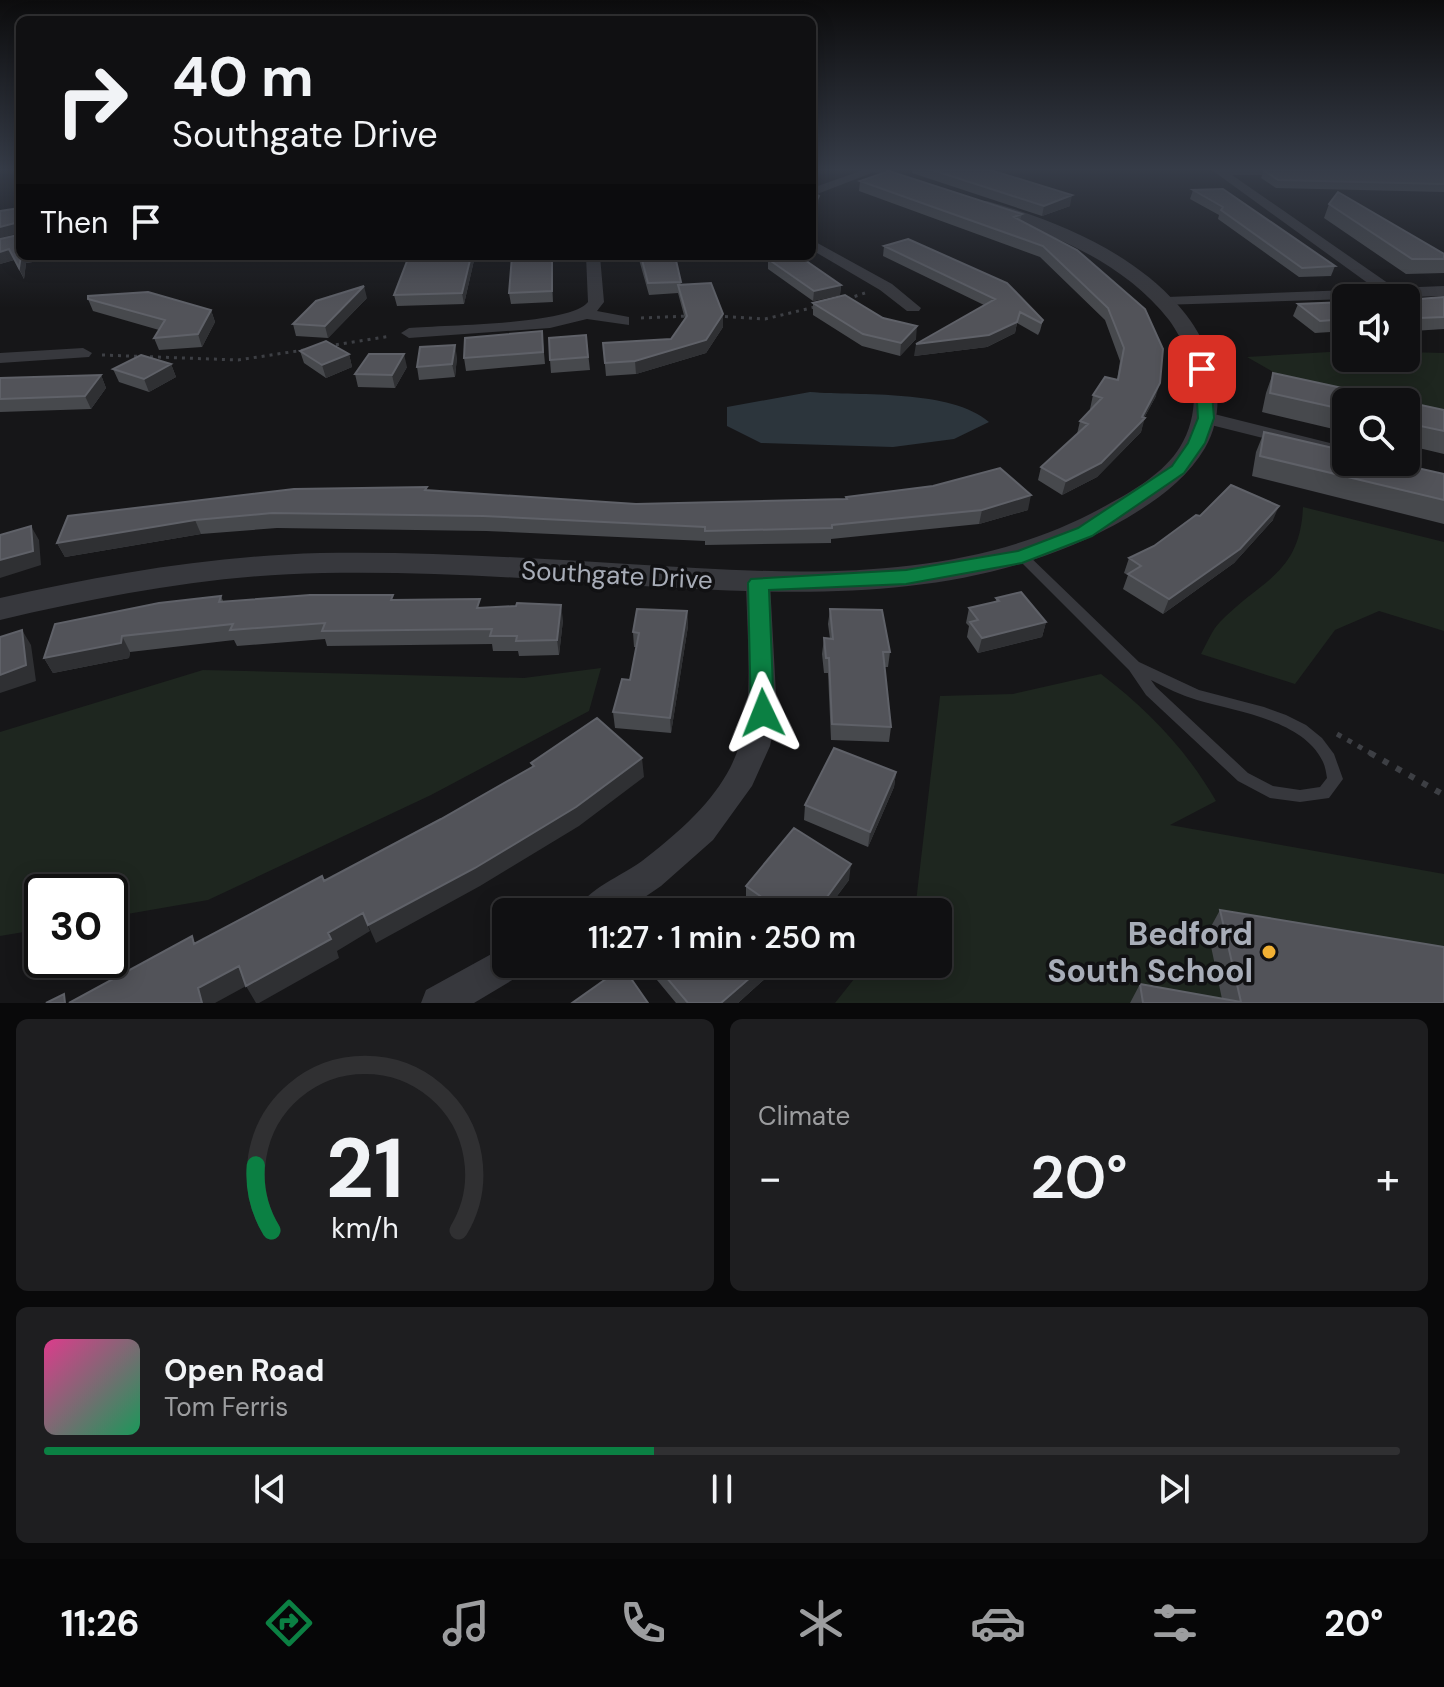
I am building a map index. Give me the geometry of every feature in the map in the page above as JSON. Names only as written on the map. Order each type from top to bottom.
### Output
[{"type":"street","name":"Southgate Drive","points":[[0,609],[149,577],[293,564],[548,570],[758,583],[906,577],[1022,556],[1085,532],[1178,470],[1197,443],[1206,418],[1202,369],[1190,334],[1167,302],[1131,273],[1074,239],[1009,215]]},
{"type":"street","points":[[1281,215],[1379,284]]},
{"type":"street","points":[[816,246],[886,287],[913,308]]},
{"type":"street","points":[[587,314],[596,302],[593,260]]},
{"type":"street","points":[[1420,292],[1444,291]]},
{"type":"street","points":[[1167,302],[1332,295]]},
{"type":"street","points":[[409,333],[550,323],[587,314],[623,321]]},
{"type":"street","points":[[0,358],[83,353]]},
{"type":"street","points":[[1206,418],[1332,450]]},
{"type":"street","points":[[616,898],[639,884],[701,834],[747,766],[763,713],[758,583]]},
{"type":"street","points":[[439,1003],[492,972]]},
{"type":"lane","points":[[1022,556],[1134,666],[1151,691],[1243,777],[1270,792],[1300,796],[1324,793],[1335,779],[1333,761],[1301,730],[1279,718],[1195,693],[1134,666]]},
{"type":"path","points":[[834,302],[886,287]]},
{"type":"path","points":[[712,316],[765,319],[821,306]]},
{"type":"path","points":[[623,321],[698,316]]},
{"type":"path","points":[[83,353],[124,358],[238,360],[409,333]]},
{"type":"path","points":[[1337,734],[1444,795]]},
{"type":"shaded area","points":[[1332,352],[1332,372],[1420,372],[1420,352],[1444,353],[1444,410],[1420,406],[1420,388],[1332,389],[1289,381],[1247,357]]},
{"type":"shaded area","points":[[810,392],[929,399],[972,411],[989,422],[954,439],[893,447],[761,443],[727,426],[727,407]]},
{"type":"shaded area","points":[[1303,507],[1444,542],[1444,631],[1379,611],[1335,630],[1295,684],[1201,654],[1220,622],[1286,562],[1295,548]]},
{"type":"shaded area","points":[[601,668],[589,711],[431,795],[208,900],[128,914],[128,874],[24,874],[24,932],[0,936],[0,732],[203,670],[524,678]]},
{"type":"shaded area","points":[[1101,674],[1135,702],[1192,764],[1216,801],[1170,825],[1444,874],[1444,1003],[835,1003],[855,978],[952,978],[952,898],[916,898],[940,696],[1013,694]]},
{"type":"building","points":[[0,215],[16,215],[16,227],[15,223],[0,227]]},
{"type":"building","points":[[955,215],[1020,215],[1014,217],[1077,250],[1145,309],[1163,349],[1160,383],[1142,417],[1145,418],[1101,463],[1066,481],[1041,467],[1088,424],[1080,421],[1102,398],[1093,395],[1105,377],[1118,380],[1124,348],[1108,308],[1043,246]]},
{"type":"building","points":[[1228,215],[1261,215],[1335,266],[1302,268]]},
{"type":"building","points":[[1345,215],[1377,215],[1444,254],[1444,259],[1412,259]]},
{"type":"building","points":[[16,235],[19,268],[9,249],[0,252],[0,239]]},
{"type":"building","points":[[908,239],[1007,283],[1043,320],[1041,323],[1020,312],[1017,322],[989,335],[916,344],[995,299],[884,246]]},
{"type":"building","points":[[407,260],[470,260],[462,293],[394,295]]},
{"type":"building","points":[[512,260],[552,260],[552,291],[509,293]]},
{"type":"building","points":[[642,260],[676,260],[681,282],[648,283]]},
{"type":"building","points":[[769,260],[805,260],[841,285],[814,291]]},
{"type":"building","points":[[711,283],[723,314],[706,340],[635,361],[605,363],[603,343],[671,339],[687,316],[678,285]]},
{"type":"building","points":[[364,286],[325,326],[293,324],[316,301]]},
{"type":"building","points":[[148,292],[211,310],[198,334],[154,338],[165,320],[88,299],[88,296]]},
{"type":"building","points":[[845,295],[883,318],[917,326],[901,343],[863,334],[813,303]]},
{"type":"building","points":[[1444,297],[1444,317],[1420,318],[1420,299]]},
{"type":"building","points":[[1332,303],[1332,320],[1320,321],[1298,304]]},
{"type":"building","points":[[542,331],[543,352],[464,358],[465,338]]},
{"type":"building","points":[[586,335],[588,357],[550,360],[549,338]]},
{"type":"building","points":[[326,341],[349,354],[322,365],[300,351]]},
{"type":"building","points":[[455,345],[452,364],[417,367],[420,347]]},
{"type":"building","points":[[369,354],[404,354],[392,375],[355,374]]},
{"type":"building","points":[[141,355],[171,364],[144,379],[113,369]]},
{"type":"building","points":[[1273,373],[1342,388],[1332,388],[1332,407],[1270,393]]},
{"type":"building","points":[[101,375],[85,396],[0,399],[0,378]]},
{"type":"building","points":[[1420,405],[1444,410],[1444,431],[1420,426]]},
{"type":"building","points":[[1264,432],[1332,448],[1332,473],[1260,456]]},
{"type":"building","points":[[1000,468],[1031,495],[982,510],[832,525],[832,528],[705,531],[705,527],[483,516],[272,513],[195,520],[57,543],[68,516],[294,489],[427,487],[425,490],[636,504],[847,499],[933,486]]},
{"type":"building","points":[[1420,469],[1444,474],[1444,500],[1344,476],[1420,476]]},
{"type":"building","points":[[1231,485],[1279,506],[1240,549],[1169,599],[1128,574],[1141,566],[1129,558],[1154,546],[1196,515],[1200,516]]},
{"type":"building","points":[[31,526],[33,551],[0,560],[0,535]]},
{"type":"building","points":[[1021,592],[1046,622],[982,638],[970,622],[978,620],[969,608]]},
{"type":"building","points":[[310,595],[393,595],[391,600],[480,599],[477,608],[516,606],[517,603],[561,605],[557,640],[516,641],[517,636],[490,636],[492,629],[322,631],[325,623],[230,630],[233,624],[122,636],[121,643],[44,658],[55,624],[159,603],[221,596],[219,602]]},
{"type":"building","points":[[637,609],[687,611],[670,718],[613,712],[622,679],[630,680],[639,633],[633,632]]},
{"type":"building","points":[[830,609],[882,610],[890,652],[883,652],[891,727],[832,724],[829,658],[826,658],[824,638],[833,639]]},
{"type":"building","points":[[22,630],[26,665],[0,675],[0,637]]},
{"type":"building","points":[[597,718],[642,758],[576,807],[475,868],[368,925],[363,913],[328,933],[331,939],[246,986],[239,966],[198,988],[202,1003],[69,1003],[115,978],[128,978],[128,971],[192,936],[194,944],[322,876],[324,881],[534,766],[531,763]]},
{"type":"building","points":[[834,748],[896,772],[870,832],[805,805]]},
{"type":"building","points":[[794,828],[851,864],[826,898],[763,898],[746,886]]},
{"type":"building","name":"Bedford South School","points":[[1220,910],[1444,947],[1444,1003],[1143,1003],[1140,984],[1241,1002]]},
{"type":"building","points":[[607,978],[631,978],[648,1003],[572,1003]]},
{"type":"building","points":[[667,978],[750,978],[721,1003],[688,1003]]},
{"type":"building","points":[[64,994],[65,1003],[46,1003]]},
{"type":"place","name":"Bedford South School","points":[[1269,952]]},
{"type":"route","points":[[763,713],[758,583],[906,577],[1022,556],[1085,532],[1178,470],[1197,443],[1206,418],[1202,369]]}]
